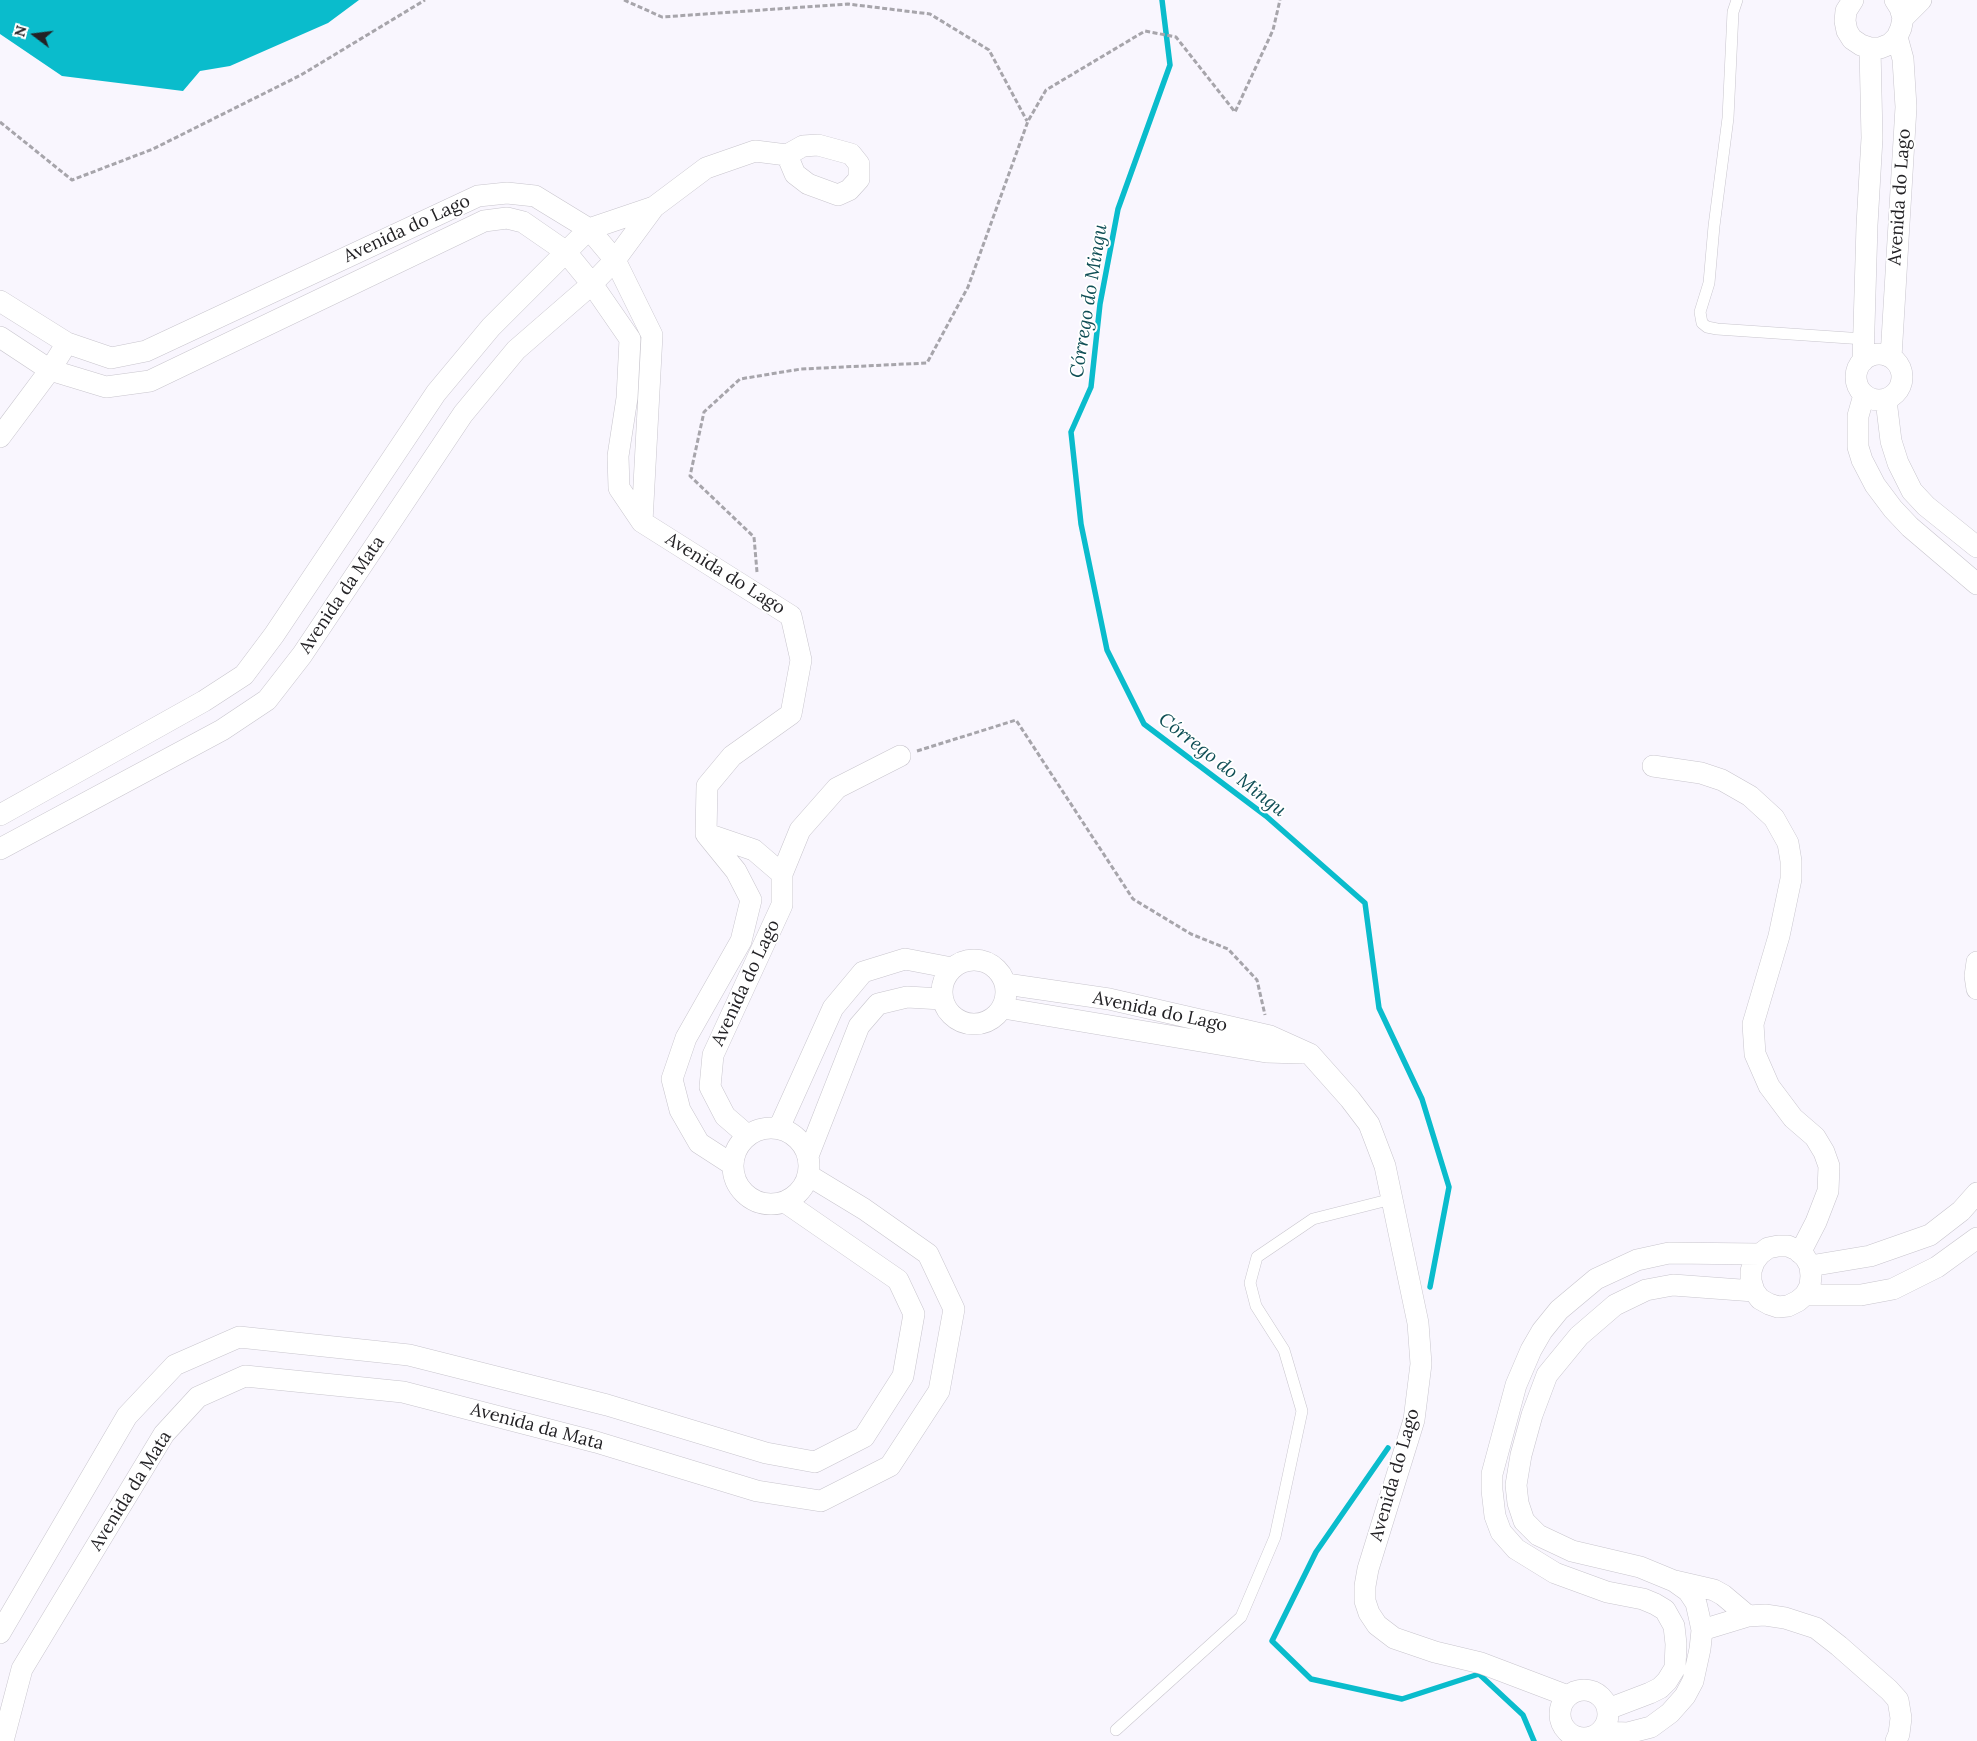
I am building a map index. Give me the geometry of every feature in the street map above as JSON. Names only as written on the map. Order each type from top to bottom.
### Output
[{"type":"street","points":[[1851,1],[1846,11],[1847,31],[1852,39],[1860,45],[1880,48],[1890,44],[1898,18],[1921,0]]},
{"type":"street","name":"Avenida do Lago","points":[[1886,400],[1892,396],[1901,384],[1900,369],[1891,357],[1906,107],[1898,18]]},
{"type":"street","name":"Avenida do Lago","points":[[1864,395],[1856,382],[1858,367],[1863,361],[1864,339],[1867,225],[1872,138],[1870,48]]},
{"type":"street","points":[[589,229],[654,207],[706,168],[755,151],[787,155]]},
{"type":"street","name":"Avenida do Lago","points":[[0,301],[66,343],[111,358],[146,351],[478,196],[507,193],[535,196],[589,229],[615,260],[652,335],[642,522]]},
{"type":"street","name":"Avenida da Mata","points":[[0,849],[222,730],[267,700],[302,655],[463,414],[516,350],[592,284],[615,260],[654,207]]},
{"type":"street","name":"Avenida do Lago","points":[[0,337],[50,370],[106,387],[150,381],[484,221],[506,218],[523,222],[565,251],[592,284],[630,339],[627,398],[618,456],[620,488],[642,522],[791,616],[801,660],[791,714],[732,756],[707,786],[706,834],[736,871],[751,900],[741,941],[686,1038],[672,1079],[680,1110],[699,1143],[733,1165]]},
{"type":"street","name":"Avenida da Mata","points":[[0,815],[204,700],[244,675],[274,635],[436,393],[491,326],[589,229]]},
{"type":"street","points":[[0,437],[50,370],[66,343]]},
{"type":"street","points":[[1863,361],[1869,356],[1876,354],[1891,357]]},
{"type":"street","points":[[1977,547],[1926,506],[1912,491],[1898,463],[1891,441],[1886,400],[1870,399],[1864,395],[1858,416],[1858,447],[1862,460],[1875,485],[1893,509],[1910,527],[1977,584]]},
{"type":"street","points":[[706,834],[754,850],[782,874],[800,830],[837,788],[900,756]]},
{"type":"street","points":[[1654,766],[1701,773],[1722,780],[1750,796],[1774,818],[1788,843],[1791,879],[1779,936],[1754,1024],[1755,1054],[1769,1086],[1793,1118],[1815,1137],[1824,1152],[1829,1166],[1828,1191],[1805,1259]]},
{"type":"street","name":"Avenida do Lago","points":[[748,1135],[725,1116],[710,1087],[713,1055],[782,905],[782,874]]},
{"type":"street","points":[[779,1128],[833,1008],[863,972],[905,959],[952,968]]},
{"type":"street","points":[[972,959],[984,960],[994,966],[1002,974],[1006,984],[1003,1008],[996,1016],[986,1022],[975,1025],[964,1023],[950,1014],[942,999],[945,977],[952,968],[961,962],[972,959]]},
{"type":"street","points":[[1977,962],[1975,976],[1977,989]]},
{"type":"street","name":"Avenida do Lago","points":[[1006,984],[1109,999],[1270,1036],[1310,1054],[1350,1099],[1369,1124],[1385,1166],[1418,1323],[1421,1364],[1414,1420],[1368,1569],[1365,1593],[1369,1613],[1377,1625],[1394,1638],[1436,1652],[1481,1662],[1568,1696]]},
{"type":"street","points":[[808,1166],[802,1143],[792,1133],[779,1128],[768,1127],[748,1135],[739,1144],[734,1155],[733,1165],[735,1179],[741,1190],[750,1198],[761,1203],[773,1204],[785,1202],[795,1196],[803,1187],[808,1166],[859,1026],[878,1004],[907,997],[942,999]]},
{"type":"street","name":"Avenida do Lago","points":[[1003,1008],[1266,1052],[1310,1054]]},
{"type":"street","name":"Avenida da Mata","points":[[3,1741],[22,1670],[164,1434],[198,1397],[245,1376],[402,1392],[596,1442],[757,1491],[821,1501],[890,1466],[939,1391],[954,1309],[928,1254],[808,1166]]},
{"type":"street","points":[[1805,1259],[1870,1256],[1930,1235],[1961,1211],[1977,1193]]},
{"type":"street","points":[[0,1633],[127,1416],[175,1365],[239,1336],[409,1354],[607,1405],[766,1453],[816,1462],[864,1437],[903,1376],[914,1314],[898,1280],[785,1202]]},
{"type":"street","points":[[1805,1295],[1861,1295],[1894,1289],[1937,1267],[1977,1238]]},
{"type":"street","points":[[1788,1246],[1805,1259],[1811,1276],[1810,1286],[1805,1295],[1798,1301],[1788,1306],[1778,1307],[1760,1299],[1754,1291],[1751,1271],[1754,1262],[1768,1248],[1788,1246]]},
{"type":"street","points":[[1608,1709],[1650,1693],[1660,1688],[1667,1681],[1674,1668],[1676,1644],[1674,1626],[1665,1610],[1655,1604],[1643,1599],[1607,1592],[1555,1573],[1516,1549],[1501,1532],[1495,1516],[1492,1474],[1516,1385],[1530,1350],[1542,1331],[1559,1310],[1596,1279],[1638,1260],[1669,1253],[1760,1254]]},
{"type":"street","points":[[1748,1616],[1732,1600],[1714,1590],[1674,1581],[1640,1567],[1572,1551],[1538,1535],[1524,1521],[1518,1503],[1516,1485],[1521,1455],[1532,1415],[1548,1375],[1579,1336],[1615,1305],[1646,1290],[1673,1285],[1754,1291]]},
{"type":"street","points":[[1596,1737],[1606,1725],[1609,1717],[1605,1701],[1592,1690],[1575,1691],[1562,1702],[1560,1719],[1564,1727],[1575,1737],[1585,1738],[1596,1737],[1628,1733],[1651,1726],[1670,1713],[1685,1696],[1693,1681],[1702,1630],[1696,1603],[1688,1591],[1674,1581]]},
{"type":"street","points":[[1702,1630],[1748,1616],[1765,1615],[1779,1617],[1816,1628],[1839,1646],[1898,1700],[1901,1718],[1896,1741]]},
{"type":"lane","points":[[1737,0],[1733,12],[1728,118],[1714,226],[1709,283],[1700,312],[1702,323],[1707,327],[1716,329],[1864,339]]},
{"type":"lane","points":[[1116,1730],[1241,1617],[1275,1537],[1302,1411],[1284,1350],[1256,1306],[1250,1283],[1257,1257],[1313,1219],[1392,1199]]},
{"type":"path","points":[[0,122],[72,180],[153,149],[301,75],[425,0]]},
{"type":"path","points":[[624,0],[662,17],[848,4],[930,14],[989,50],[1028,121]]},
{"type":"path","points":[[758,595],[754,537],[690,476],[704,412],[740,379],[801,368],[927,363],[968,287],[1028,121],[1046,90],[1145,31],[1176,37],[1235,112],[1273,30],[1280,0]]},
{"type":"path","points":[[900,756],[1016,720],[1133,899],[1190,934],[1228,948],[1257,980],[1270,1036]]},
{"type":"water","points":[[0,0],[359,0],[328,23],[230,66],[200,71],[183,91],[62,76],[0,34]]},
{"type":"waterway","name":"Córrego do Mingu","points":[[1162,0],[1170,65],[1118,209],[1100,304],[1091,387],[1071,432],[1081,524],[1107,650],[1144,724],[1266,816],[1365,903],[1379,1008],[1422,1099],[1449,1187],[1430,1287]]},
{"type":"waterway","name":"Córrego do Mingu","points":[[1388,1448],[1316,1552],[1272,1641],[1311,1679],[1402,1699],[1479,1674],[1523,1715],[1534,1741]]}]
